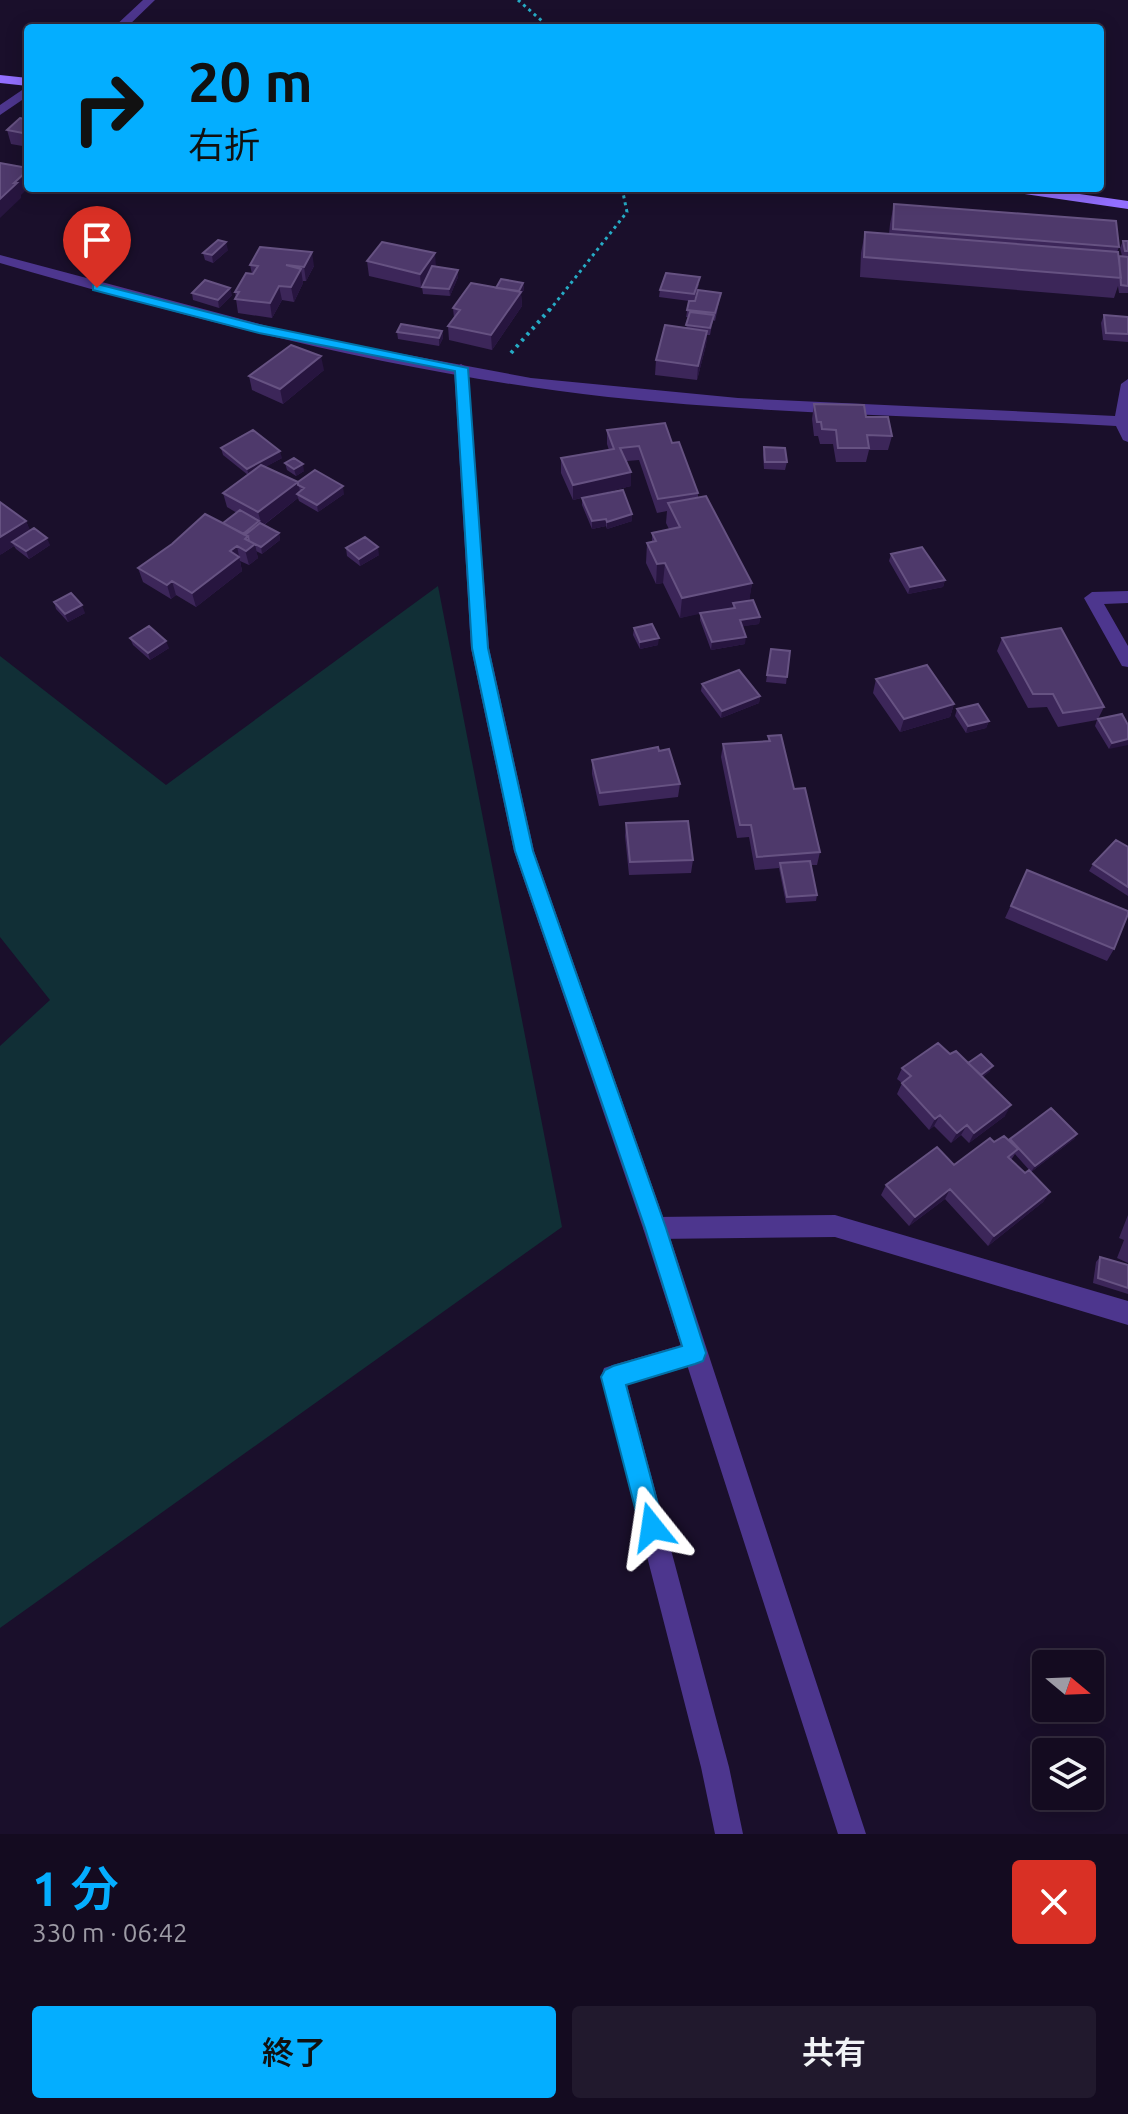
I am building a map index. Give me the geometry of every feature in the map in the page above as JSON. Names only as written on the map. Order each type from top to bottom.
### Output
[{"type":"main road","points":[[0,79],[24,82]]},
{"type":"main road","points":[[1039,192],[1128,205]]},
{"type":"street","points":[[123,24],[149,0]]},
{"type":"street","points":[[0,111],[24,93]]},
{"type":"street","points":[[0,259],[259,329],[492,374],[674,399],[1126,427],[1128,384]]},
{"type":"street","points":[[461,368],[480,648],[524,851],[655,1228],[852,1834]]},
{"type":"street","points":[[1128,597],[1092,598],[1128,661]]},
{"type":"street","points":[[655,1228],[835,1226],[1128,1313]]},
{"type":"street","points":[[695,1353],[613,1377],[715,1767],[729,1834]]},
{"type":"path","points":[[518,0],[545,24]]},
{"type":"path","points":[[492,374],[544,317],[627,212],[623,192]]},
{"type":"green space","points":[[438,586],[562,1227],[0,1628],[0,1046],[50,1000],[0,937],[0,656],[166,785]]},
{"type":"building","points":[[20,118],[24,119],[24,133],[7,130]]},
{"type":"building","points":[[0,163],[24,167],[24,174],[14,183],[17,183],[0,199]]},
{"type":"building","points":[[894,204],[1116,221],[1119,247],[893,229]]},
{"type":"building","points":[[865,232],[1118,252],[1121,278],[864,257]]},
{"type":"building","points":[[218,240],[226,242],[212,255],[203,253]]},
{"type":"building","points":[[382,242],[435,253],[420,274],[367,261]]},
{"type":"building","points":[[260,247],[312,252],[304,267],[286,265],[301,269],[291,287],[279,286],[270,303],[235,299],[239,292],[235,292],[246,273],[253,274],[258,266],[250,265]]},
{"type":"building","points":[[1119,256],[1128,257],[1128,286],[1121,285]]},
{"type":"building","points":[[432,266],[458,270],[449,289],[422,287]]},
{"type":"building","points":[[666,273],[700,277],[694,294],[660,290]]},
{"type":"building","points":[[501,279],[523,283],[519,291],[496,288]]},
{"type":"building","points":[[205,280],[230,288],[218,300],[192,293]]},
{"type":"building","points":[[471,283],[521,292],[491,335],[448,326],[460,310],[453,308]]},
{"type":"building","points":[[698,290],[721,293],[715,313],[687,310],[689,301],[695,301]]},
{"type":"building","points":[[690,312],[714,315],[710,328],[686,325]]},
{"type":"building","points":[[1104,315],[1128,317],[1128,334],[1106,333]]},
{"type":"building","points":[[401,324],[442,331],[439,338],[397,332]]},
{"type":"building","points":[[665,325],[707,331],[698,366],[656,360]]},
{"type":"building","points":[[291,345],[321,356],[280,389],[249,376]]},
{"type":"building","points":[[814,404],[864,405],[866,417],[888,417],[892,436],[867,435],[869,448],[838,448],[836,430],[822,429],[821,422],[817,422]]},
{"type":"building","points":[[665,423],[672,443],[679,442],[698,493],[658,499],[639,446],[620,448],[631,472],[573,485],[561,458],[614,449],[607,430]]},
{"type":"building","points":[[253,430],[280,451],[247,469],[221,448]]},
{"type":"building","points":[[764,447],[785,448],[787,462],[765,462]]},
{"type":"building","points":[[294,458],[303,464],[294,469],[285,463]]},
{"type":"building","points":[[261,465],[298,482],[258,512],[223,493]]},
{"type":"building","points":[[315,470],[343,486],[317,505],[297,494],[304,488],[298,482]]},
{"type":"building","points":[[623,490],[632,514],[607,522],[606,519],[592,521],[582,498]]},
{"type":"building","points":[[706,496],[752,583],[682,598],[665,563],[657,564],[647,543],[656,541],[652,533],[680,527],[668,503]]},
{"type":"building","points":[[0,502],[26,521],[0,537]]},
{"type":"building","points":[[240,510],[259,521],[243,534],[223,523]]},
{"type":"building","points":[[205,514],[248,536],[245,539],[255,544],[246,551],[237,546],[230,551],[239,557],[192,593],[172,581],[167,585],[138,568],[172,544]]},
{"type":"building","points":[[260,523],[279,533],[261,547],[245,535]]},
{"type":"building","points":[[34,528],[47,538],[26,551],[12,542]]},
{"type":"building","points":[[365,537],[378,547],[359,559],[346,548]]},
{"type":"building","points":[[922,547],[945,580],[910,587],[891,554]]},
{"type":"building","points":[[71,593],[82,605],[65,614],[54,602]]},
{"type":"building","points":[[753,600],[760,617],[740,620],[746,637],[712,642],[700,613],[735,608],[733,603]]},
{"type":"building","points":[[652,624],[659,638],[640,642],[634,628]]},
{"type":"building","points":[[149,626],[166,641],[148,653],[130,638]]},
{"type":"building","points":[[1061,628],[1104,707],[1063,713],[1053,694],[1033,694],[1002,638]]},
{"type":"building","points":[[771,649],[790,651],[787,677],[767,675]]},
{"type":"building","points":[[927,665],[954,704],[904,719],[876,679]]},
{"type":"building","points":[[739,670],[760,696],[722,711],[702,684]]},
{"type":"building","points":[[978,704],[989,721],[968,726],[957,709]]},
{"type":"building","points":[[1122,714],[1128,725],[1128,739],[1112,743],[1098,719]]},
{"type":"building","points":[[781,735],[794,789],[805,788],[820,852],[757,857],[751,825],[740,825],[723,744],[770,741],[768,736]]},
{"type":"building","points":[[658,747],[659,751],[669,749],[680,784],[600,793],[592,760]]},
{"type":"building","points":[[688,821],[693,860],[630,862],[626,823]]},
{"type":"building","points":[[1116,840],[1128,847],[1128,887],[1093,864]]},
{"type":"building","points":[[810,861],[817,895],[787,897],[780,863]]},
{"type":"building","points":[[1027,870],[1128,911],[1114,949],[1011,906]]},
{"type":"building","points":[[938,1043],[950,1054],[956,1051],[1011,1105],[974,1133],[967,1125],[957,1133],[940,1115],[935,1119],[902,1083],[911,1076],[902,1068]]},
{"type":"building","points":[[981,1054],[993,1066],[981,1075],[968,1063]]},
{"type":"building","points":[[1051,1108],[1077,1134],[1035,1166],[1010,1139]]},
{"type":"building","points":[[1004,1136],[1018,1149],[1008,1157],[1025,1173],[1029,1170],[1050,1192],[994,1236],[950,1189],[915,1217],[886,1185],[937,1147],[954,1165],[990,1138],[994,1142]]},
{"type":"building","points":[[1100,1257],[1128,1265],[1128,1288],[1098,1278]]},
{"type":"route","points":[[97,288],[259,329],[403,360],[461,368],[480,648],[524,851],[655,1228],[695,1353],[613,1377],[652,1527]]}]
